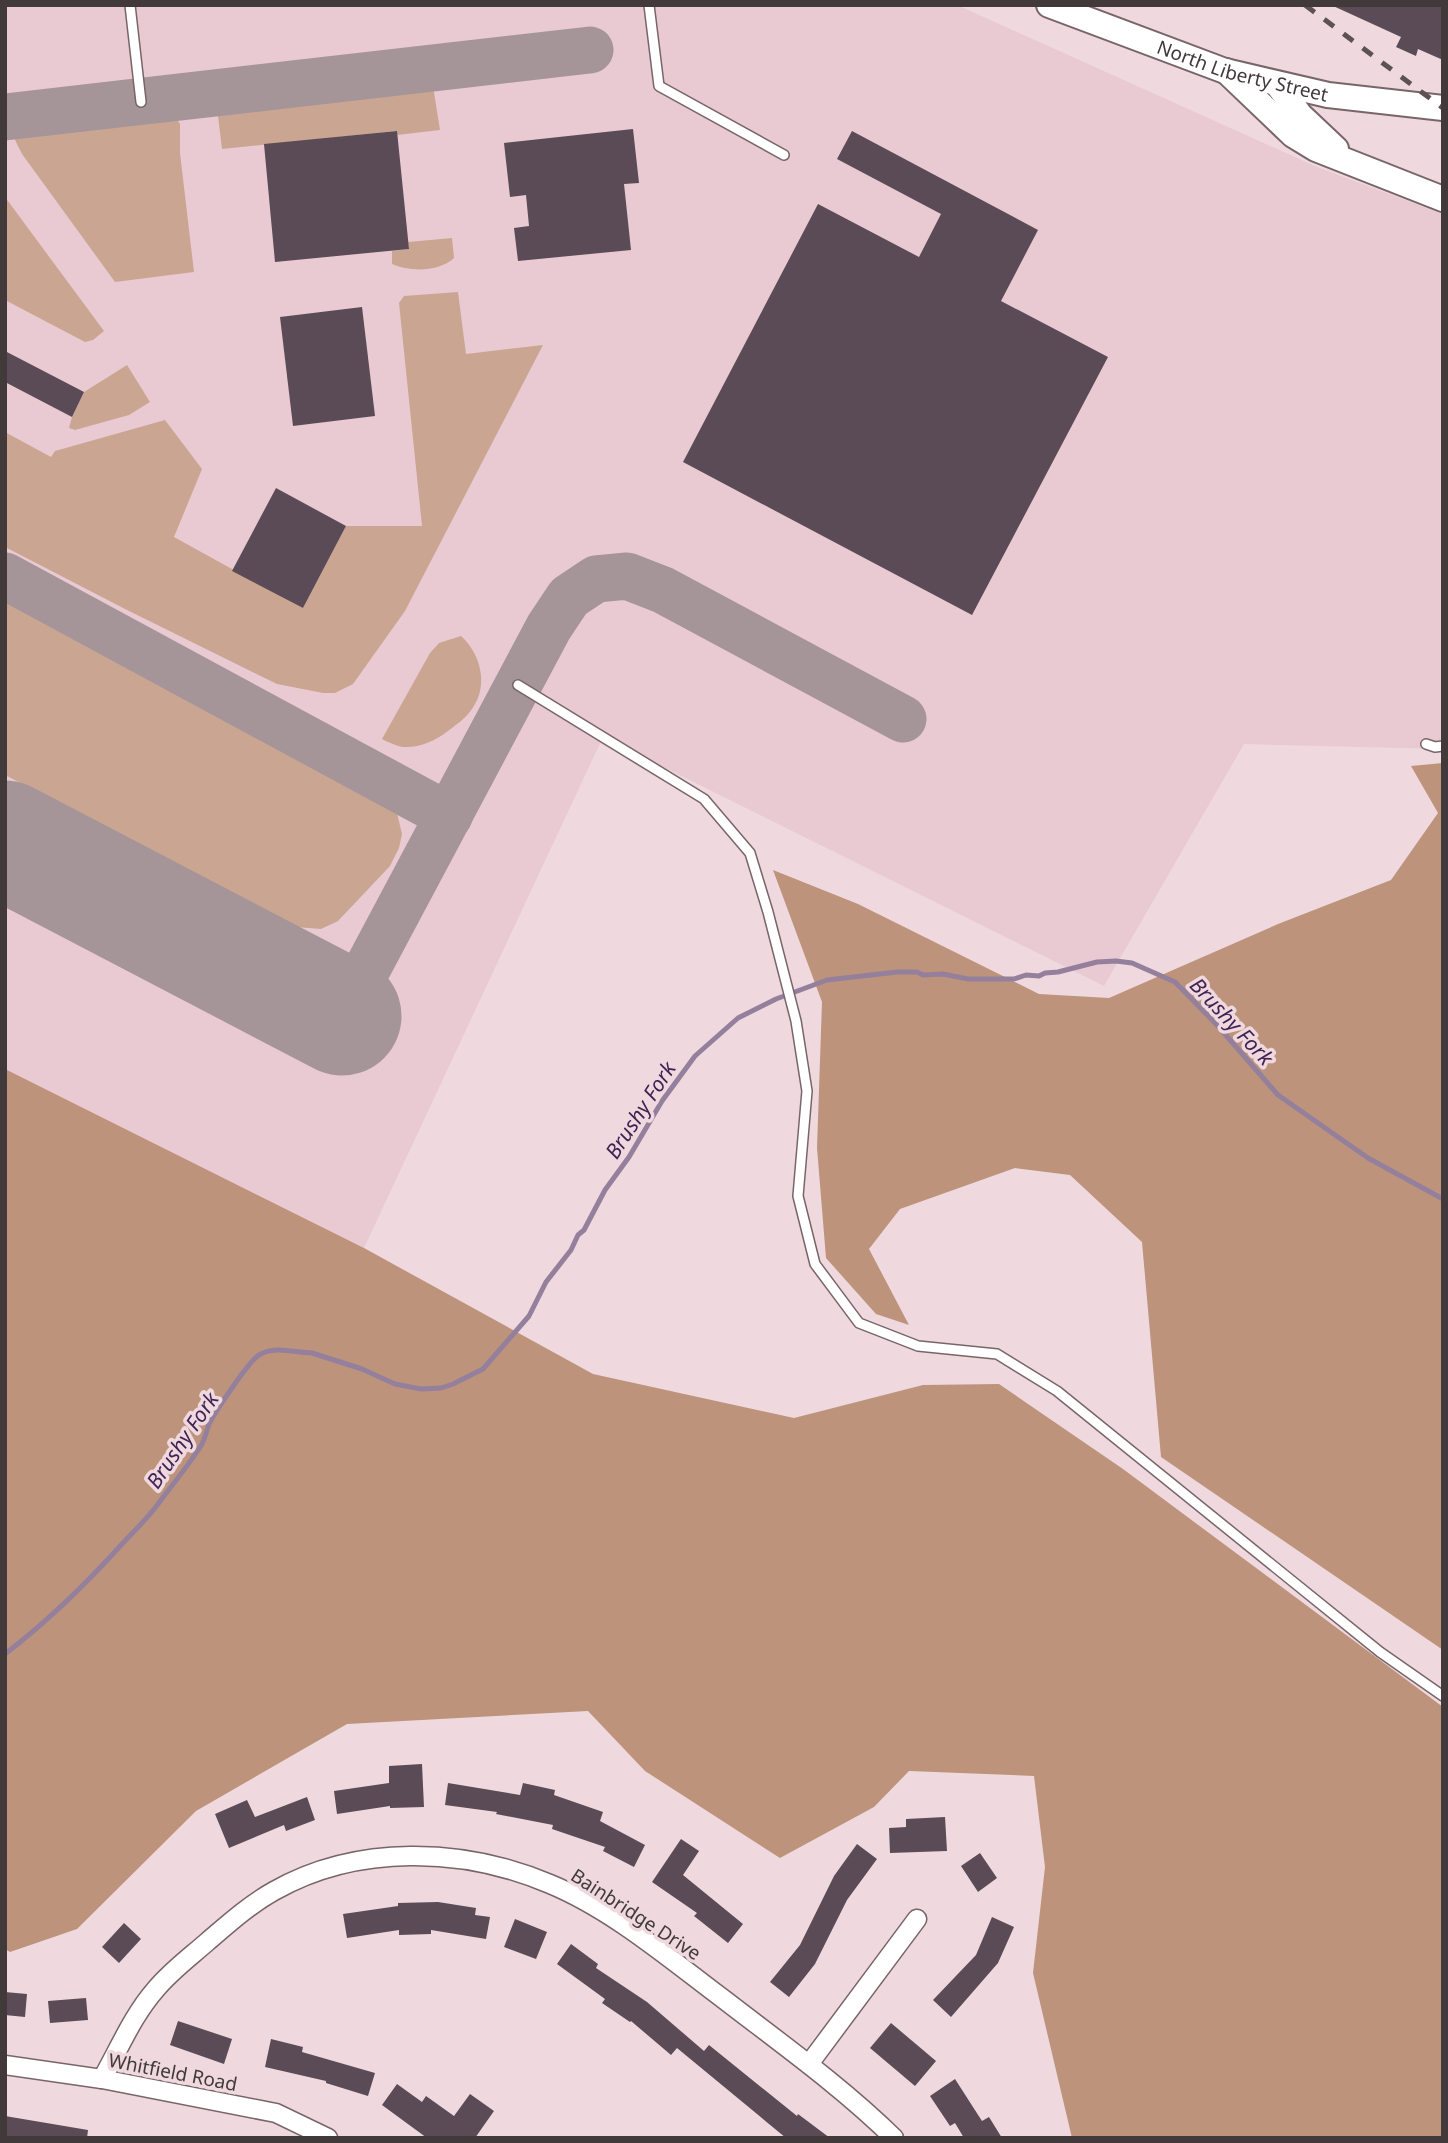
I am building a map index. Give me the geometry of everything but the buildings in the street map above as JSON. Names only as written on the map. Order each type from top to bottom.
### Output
[{"type":"main road","name":"North Liberty Street","points":[[1049,5],[1226,71],[1328,95],[1443,108]]},
{"type":"main road","points":[[1226,71],[1293,135],[1316,149],[1443,199]]},
{"type":"main road","points":[[1277,84],[1300,115],[1321,137],[1355,164]]},
{"type":"street","name":"Bainbridge Drive","points":[[102,2079],[136,2017],[155,1990],[239,1914],[272,1892],[331,1867],[371,1858],[443,1857],[484,1863],[523,1873],[588,1904],[656,1948],[808,2064],[865,2110],[894,2138]]},
{"type":"street","points":[[808,2064],[917,1919]]},
{"type":"street","name":"Whitfield Road","points":[[5,2065],[102,2079],[276,2113],[328,2138]]},
{"type":"lane","points":[[130,5],[142,102]]},
{"type":"lane","points":[[649,5],[659,86],[784,155]]},
{"type":"lane","points":[[518,685],[704,799],[750,853],[796,1021],[807,1091],[798,1196],[815,1264],[859,1323],[918,1346],[997,1354],[1057,1391],[1380,1652],[1443,1696]]},
{"type":"lane","points":[[1426,744],[1443,746]]},
{"type":"shaded area","points":[[5,5],[957,5],[1317,167],[1443,214],[1443,749],[1244,744],[1104,986],[603,737],[364,1248],[5,1069]]},
{"type":"shaded area","points":[[433,86],[440,130],[397,135],[396,131],[222,149],[217,108]]},
{"type":"shaded area","points":[[168,115],[176,118],[180,124],[180,153],[194,272],[115,282],[22,154],[15,140],[18,132]]},
{"type":"shaded area","points":[[5,197],[104,331],[93,340],[85,342],[5,300]]},
{"type":"shaded area","points":[[452,238],[454,258],[448,263],[433,268],[416,269],[392,264],[392,251],[409,249],[408,242]]},
{"type":"shaded area","points":[[458,292],[466,354],[543,345],[405,611],[353,684],[335,693],[323,693],[277,684],[5,547],[5,432],[51,457],[55,451],[165,420],[202,469],[174,537],[303,608],[346,526],[422,526],[399,303],[404,296]]},
{"type":"shaded area","points":[[127,365],[150,402],[129,415],[75,430],[69,428],[84,392]]},
{"type":"shaded area","points":[[5,594],[363,784],[397,813],[402,834],[399,848],[390,866],[338,921],[321,929],[296,927],[5,775]]},
{"type":"shaded area","points":[[461,636],[474,652],[480,671],[480,690],[470,712],[443,735],[421,745],[403,747],[382,739],[430,653],[439,643]]},
{"type":"shaded area","points":[[1443,763],[1443,1650],[1161,1457],[1142,1242],[1070,1175],[1015,1168],[900,1209],[869,1249],[909,1325],[876,1314],[826,1258],[817,1148],[822,1002],[773,870],[858,904],[1039,994],[1109,998],[1278,924],[1391,880],[1438,813],[1411,766]]},
{"type":"shaded area","points":[[5,1069],[364,1248],[593,1374],[794,1418],[923,1385],[999,1384],[1123,1469],[1443,1707],[1443,2138],[1072,2138],[1033,1973],[1045,1867],[1034,1776],[909,1771],[874,1807],[780,1858],[645,1771],[588,1711],[347,1724],[196,1811],[77,1929],[10,1952],[5,1949]]},
{"type":"waterway","name":"Brushy Fork","points":[[5,1654],[66,1602],[149,1515],[197,1452],[209,1424],[232,1387],[259,1355],[272,1350],[312,1353],[362,1369],[395,1384],[421,1389],[441,1388],[483,1369],[529,1316],[546,1282],[571,1250],[605,1190],[629,1157],[662,1101],[695,1056],[738,1018],[776,999],[827,980],[897,972],[943,974],[968,979],[1014,979],[1097,962],[1132,963],[1175,982],[1278,1095],[1368,1158],[1443,1199]]},
{"type":"taxiway","points":[[5,117],[590,50]]},
{"type":"taxiway","points":[[5,576],[449,816]]},
{"type":"taxiway","points":[[342,1016],[549,627],[569,597],[596,579],[627,576],[663,590],[903,719]]},
{"type":"runway","points":[[5,840],[342,1016]]},
{"type":"railway","points":[[1305,5],[1443,108]]}]
